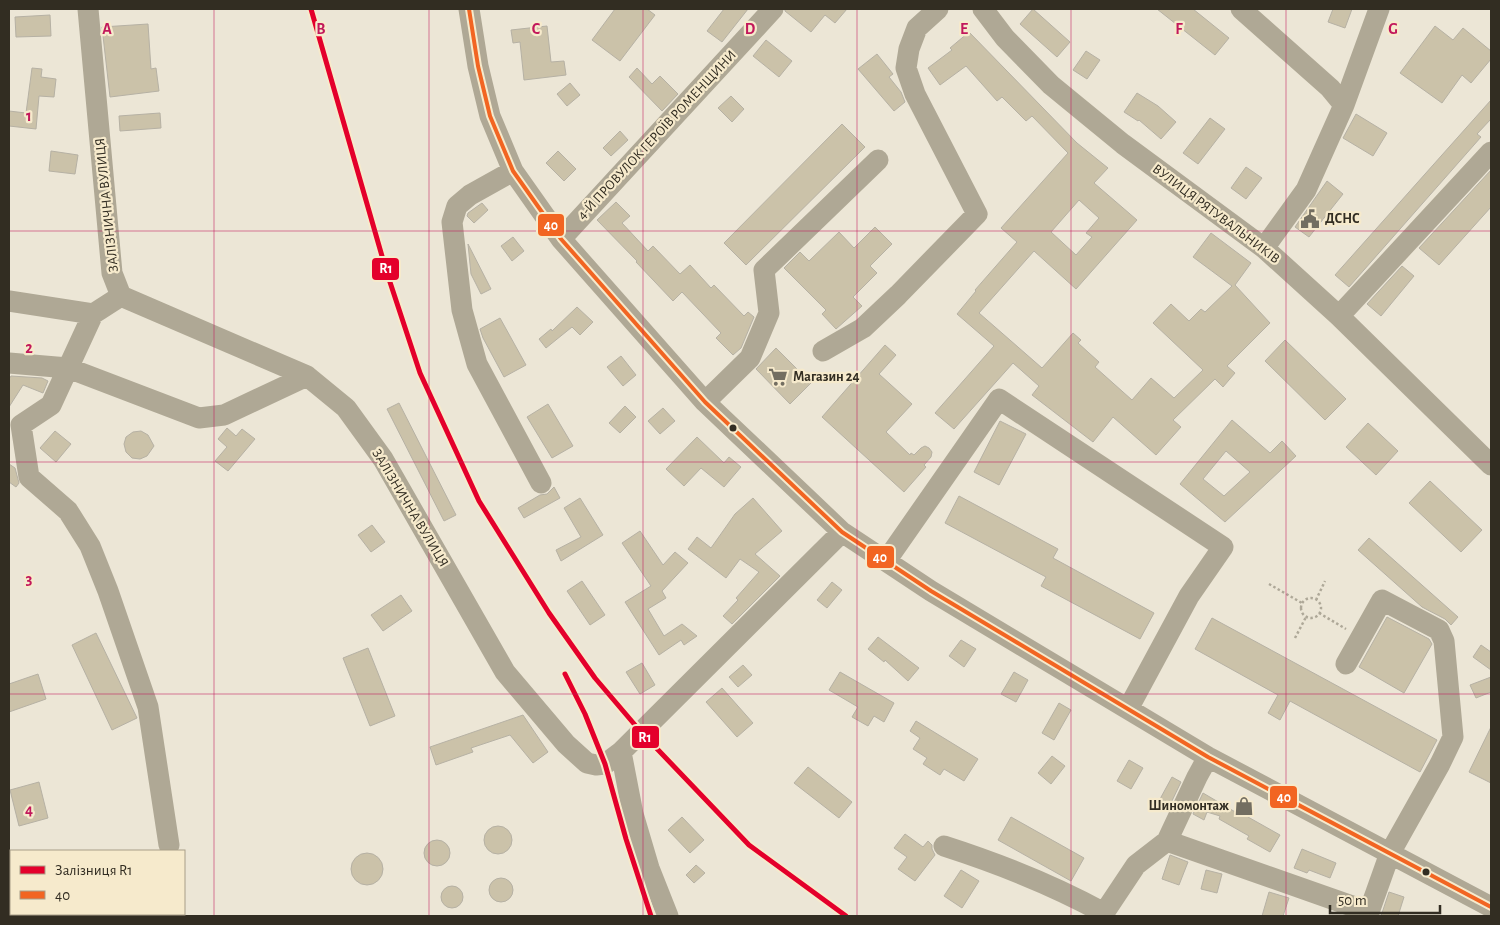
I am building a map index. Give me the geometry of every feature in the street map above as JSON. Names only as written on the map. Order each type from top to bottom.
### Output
[{"type":"street","name":"ЗАЛІЗНИЧНА ВУЛИЦЯ","points":[[88,9],[112,273],[122,296],[307,376],[346,408],[383,459],[505,672],[566,744],[587,763],[605,764],[621,752],[842,532]]},
{"type":"street","points":[[469,9],[478,66],[490,116],[513,171],[561,239],[705,402],[842,532],[931,591],[1208,757],[1491,907]]},
{"type":"street","name":"4-Й ПРОВУЛОК ГЕРОЇВ РОМЕНЩИНИ","points":[[561,239],[773,9]]},
{"type":"street","points":[[823,351],[863,328],[898,296],[977,214],[916,94],[906,68],[909,48],[918,28],[938,9]]},
{"type":"street","name":"ВУЛИЦЯ РЯТУВАЛЬНИКІВ","points":[[983,9],[1005,38],[1050,85],[1122,144],[1264,248],[1339,316],[1491,464]]},
{"type":"street","points":[[1241,9],[1330,88],[1344,104]]},
{"type":"street","points":[[1264,248],[1306,190],[1344,104],[1379,9]]},
{"type":"street","points":[[1339,316],[1491,152]]},
{"type":"street","points":[[705,402],[750,358],[769,313],[764,270],[878,160]]},
{"type":"street","points":[[513,171],[470,195],[457,206],[452,222],[462,310],[477,364],[541,483]]},
{"type":"street","points":[[122,296],[93,314],[50,405],[15,430],[29,477],[68,511],[90,546],[108,591],[148,707],[169,845]]},
{"type":"street","points":[[9,301],[93,314]]},
{"type":"street","points":[[9,363],[68,368],[199,418],[224,415],[307,376]]},
{"type":"street","points":[[886,561],[999,399],[1223,547],[1189,596],[1128,709]]},
{"type":"street","points":[[1167,841],[1369,912],[1390,853],[1453,737],[1444,642],[1439,630],[1382,600],[1346,664]]},
{"type":"street","points":[[621,752],[634,814],[649,868],[673,916]]},
{"type":"street","points":[[944,846],[993,862],[1065,892],[1103,915],[1136,865],[1167,841],[1196,777],[1208,757]]},
{"type":"path","points":[[1316,600],[1325,581]]},
{"type":"path","points":[[1268,584],[1302,604]]},
{"type":"path","points":[[1308,598],[1316,600],[1321,607],[1319,613],[1312,618],[1306,617],[1302,612],[1302,604],[1308,598]]},
{"type":"path","points":[[1319,613],[1360,638]]},
{"type":"path","points":[[1295,638],[1306,617]]},
{"type":"building","points":[[615,9],[647,9],[655,15],[620,61],[592,40]]},
{"type":"building","points":[[724,9],[748,9],[722,42],[707,31]]},
{"type":"building","points":[[785,9],[847,9],[835,23],[825,15],[811,32]]},
{"type":"building","points":[[1033,9],[1070,42],[1057,57],[1020,24]]},
{"type":"building","points":[[1157,9],[1193,9],[1229,38],[1215,55]]},
{"type":"building","points":[[1333,9],[1352,9],[1345,28],[1328,22]]},
{"type":"building","points":[[50,15],[51,36],[16,37],[15,17]]},
{"type":"building","points":[[148,24],[151,69],[156,68],[159,91],[110,97],[102,27]]},
{"type":"building","points":[[547,26],[551,62],[564,61],[566,75],[524,80],[520,42],[513,43],[511,30]]},
{"type":"building","points":[[1435,26],[1453,40],[1463,28],[1491,51],[1491,59],[1471,83],[1462,75],[1442,103],[1400,73]]},
{"type":"building","points":[[969,32],[1077,143],[1108,168],[1094,183],[1137,220],[1076,289],[1034,251],[979,313],[1042,368],[1073,333],[1081,340],[1078,343],[1099,362],[1095,367],[1132,400],[1151,378],[1174,398],[1203,370],[1153,323],[1171,304],[1189,321],[1201,309],[1205,312],[1232,286],[1193,257],[1211,233],[1251,263],[1235,285],[1270,323],[1227,366],[1235,373],[1223,387],[1215,379],[1173,420],[1181,427],[1156,455],[1113,417],[1093,442],[1032,395],[1039,386],[1013,363],[954,429],[935,413],[994,346],[957,314],[975,290],[1017,242],[1001,228],[1068,153],[1032,116],[1026,121],[1002,97],[997,101],[966,66],[940,85],[928,68],[952,50],[950,48]],"holes":[[[1079,200],[1099,218],[1086,233],[1092,237],[1076,255],[1051,232]]]},
{"type":"building","points":[[766,40],[792,61],[779,77],[753,56]]},
{"type":"building","points":[[1086,51],[1100,60],[1087,79],[1073,70]]},
{"type":"building","points":[[877,54],[893,74],[889,77],[901,92],[905,102],[894,111],[858,69]]},
{"type":"building","points":[[32,68],[42,69],[41,77],[56,79],[54,97],[39,96],[36,129],[9,126],[9,111],[26,113]]},
{"type":"building","points":[[637,68],[652,84],[660,76],[678,94],[662,111],[629,77]]},
{"type":"building","points":[[570,83],[580,95],[567,106],[557,94]]},
{"type":"building","points":[[1137,93],[1158,106],[1176,122],[1161,139],[1139,120],[1124,112]]},
{"type":"building","points":[[731,96],[744,109],[732,122],[718,108]]},
{"type":"building","points":[[1491,100],[1491,119],[1477,134],[1481,137],[1349,287],[1335,275]]},
{"type":"building","points":[[160,113],[161,128],[120,131],[119,116]]},
{"type":"building","points":[[1356,114],[1387,133],[1373,156],[1343,138]]},
{"type":"building","points":[[1210,118],[1225,129],[1198,164],[1183,153]]},
{"type":"building","points":[[842,124],[865,147],[746,265],[724,243]]},
{"type":"building","points":[[620,131],[628,140],[611,156],[603,148]]},
{"type":"building","points":[[51,151],[78,155],[75,174],[49,171]]},
{"type":"building","points":[[558,151],[576,169],[564,181],[546,163]]},
{"type":"building","points":[[1246,167],[1262,178],[1246,199],[1231,188]]},
{"type":"building","points":[[1491,170],[1491,207],[1439,265],[1419,248]]},
{"type":"building","points":[[1327,181],[1343,194],[1309,237],[1295,227]]},
{"type":"building","points":[[616,202],[630,216],[622,223],[648,251],[653,246],[680,274],[690,265],[711,288],[714,285],[744,316],[748,312],[754,317],[741,348],[733,355],[716,338],[721,333],[682,292],[673,301],[597,220]]},
{"type":"building","points":[[482,203],[488,210],[474,223],[467,216],[468,213]]},
{"type":"building","points":[[875,227],[892,244],[870,266],[877,273],[853,297],[862,306],[836,329],[822,314],[826,310],[784,268],[800,252],[809,261],[839,232],[854,248]]},
{"type":"building","points":[[513,237],[524,251],[512,261],[501,246]]},
{"type":"building","points":[[468,244],[491,289],[481,294],[471,274]]},
{"type":"building","points":[[1402,266],[1414,276],[1381,316],[1367,304]]},
{"type":"building","points":[[577,307],[593,322],[580,335],[572,327],[546,348],[539,339],[551,329],[552,331]]},
{"type":"building","points":[[500,318],[526,365],[504,377],[480,329]]},
{"type":"building","points":[[1285,340],[1346,399],[1325,420],[1265,361]]},
{"type":"building","points":[[885,345],[896,355],[879,374],[912,404],[886,432],[910,455],[911,453],[914,455],[925,446],[932,452],[931,457],[924,465],[926,467],[904,492],[822,417]]},
{"type":"building","points":[[776,348],[811,383],[790,404],[756,369]]},
{"type":"building","points":[[621,356],[636,375],[623,386],[607,367]]},
{"type":"building","points":[[11,376],[42,378],[48,381],[43,393],[23,385],[9,407],[9,379]]},
{"type":"building","points":[[399,403],[456,515],[444,521],[387,409]]},
{"type":"building","points":[[548,404],[573,446],[552,458],[527,417]]},
{"type":"building","points":[[625,406],[636,417],[620,433],[609,423]]},
{"type":"building","points":[[663,408],[675,421],[660,434],[648,421]]},
{"type":"building","points":[[1232,420],[1270,453],[1282,441],[1296,456],[1225,522],[1180,484]],"holes":[[[1226,451],[1250,472],[1224,496],[1203,479]]]},
{"type":"building","points":[[1000,421],[1026,434],[999,485],[974,472]]},
{"type":"building","points":[[1368,423],[1398,451],[1376,475],[1346,447]]},
{"type":"building","points":[[227,428],[236,436],[242,429],[255,439],[228,471],[215,461],[227,447],[218,439]]},
{"type":"building","points":[[55,431],[71,444],[56,462],[40,448]]},
{"type":"building","points":[[141,431],[148,435],[154,446],[147,456],[140,459],[132,458],[126,452],[124,444],[126,437],[133,432]]},
{"type":"building","points":[[697,437],[724,463],[729,457],[741,467],[724,487],[701,468],[684,486],[666,469]]},
{"type":"building","points":[[9,464],[15,468],[19,483],[16,487],[9,482]]},
{"type":"building","points":[[1430,481],[1482,530],[1461,552],[1409,503]]},
{"type":"building","points":[[554,487],[560,498],[524,518],[518,508],[540,495],[547,494]]},
{"type":"building","points":[[959,496],[1058,549],[1053,558],[1154,613],[1140,639],[1041,586],[1046,577],[945,523]]},
{"type":"building","points":[[580,498],[603,535],[561,561],[556,550],[581,537],[564,508]]},
{"type":"building","points":[[753,498],[782,531],[755,554],[780,576],[732,624],[723,616],[759,572],[740,559],[726,578],[688,549],[697,537],[711,548],[735,514]]},
{"type":"building","points":[[372,525],[385,542],[371,552],[358,535]]},
{"type":"building","points":[[640,531],[663,565],[675,552],[688,563],[662,591],[666,598],[648,609],[664,636],[682,624],[697,636],[684,645],[681,640],[659,655],[625,602],[651,586],[622,543]]},
{"type":"building","points":[[1369,538],[1458,617],[1451,625],[1445,619],[1422,607],[1358,550]]},
{"type":"building","points":[[582,581],[605,615],[590,625],[567,591]]},
{"type":"building","points":[[832,582],[842,590],[827,608],[817,600]]},
{"type":"building","points":[[401,595],[412,611],[383,631],[371,615]]},
{"type":"building","points":[[1387,617],[1429,639],[1432,644],[1404,693],[1359,667]]},
{"type":"building","points":[[1212,618],[1437,740],[1420,772],[1290,701],[1280,720],[1268,713],[1278,695],[1195,649]]},
{"type":"building","points":[[96,633],[137,718],[112,730],[72,645]]},
{"type":"building","points":[[878,637],[919,668],[908,681],[885,660],[884,662],[868,649]]},
{"type":"building","points":[[961,640],[976,649],[964,667],[949,656]]},
{"type":"building","points":[[1481,645],[1491,652],[1491,670],[1473,657]]},
{"type":"building","points":[[368,648],[395,716],[370,726],[343,658]]},
{"type":"building","points":[[642,663],[655,685],[640,694],[626,672]]},
{"type":"building","points":[[743,665],[752,675],[738,687],[729,677]]},
{"type":"building","points":[[840,672],[894,703],[884,722],[874,716],[868,726],[852,717],[858,707],[829,690]]},
{"type":"building","points":[[1014,672],[1028,680],[1016,702],[1001,694]]},
{"type":"building","points":[[38,674],[46,699],[9,712],[9,684]]},
{"type":"building","points":[[1491,677],[1491,692],[1476,698],[1470,685]]},
{"type":"building","points":[[722,688],[753,723],[737,737],[706,702]]},
{"type":"building","points":[[1059,703],[1071,710],[1054,740],[1042,733]]},
{"type":"building","points":[[523,715],[548,752],[533,763],[510,735],[471,748],[473,752],[436,765],[430,747]]},
{"type":"building","points":[[916,721],[978,759],[964,781],[944,769],[940,775],[923,764],[927,758],[913,749],[920,738],[910,731]]},
{"type":"building","points":[[1491,727],[1491,783],[1469,772]]},
{"type":"building","points":[[1052,756],[1065,766],[1051,784],[1038,773]]},
{"type":"building","points":[[1129,760],[1143,768],[1131,789],[1117,781]]},
{"type":"building","points":[[808,767],[852,802],[839,818],[794,783]]},
{"type":"building","points":[[1172,777],[1181,782],[1170,805],[1160,799]]},
{"type":"building","points":[[39,782],[48,818],[19,826],[10,790]]},
{"type":"building","points":[[1203,793],[1237,813],[1242,804],[1252,810],[1248,817],[1280,835],[1270,852],[1247,839],[1249,836],[1219,819],[1220,816],[1207,812],[1204,820],[1193,814]]},
{"type":"building","points":[[682,817],[704,840],[690,853],[668,830]]},
{"type":"building","points":[[1011,817],[1084,858],[1071,881],[998,840]]},
{"type":"building","points":[[498,826],[508,830],[512,840],[508,850],[498,854],[488,850],[484,840],[488,830]]},
{"type":"building","points":[[905,834],[923,847],[928,841],[932,845],[935,855],[915,881],[898,869],[907,857],[894,848]]},
{"type":"building","points":[[437,840],[446,844],[450,853],[446,862],[437,866],[428,862],[424,853],[428,844]]},
{"type":"building","points":[[1302,849],[1336,863],[1330,878],[1309,870],[1307,873],[1294,868]]},
{"type":"building","points":[[367,853],[373,854],[378,858],[382,863],[382,875],[378,880],[373,884],[367,885],[361,884],[356,880],[352,875],[351,869],[352,863],[356,858],[361,854]]},
{"type":"building","points":[[1170,855],[1188,862],[1179,885],[1162,879]]},
{"type":"building","points":[[696,865],[705,873],[694,883],[686,875]]},
{"type":"building","points":[[961,870],[979,881],[962,908],[944,896]]},
{"type":"building","points":[[1206,870],[1222,874],[1217,893],[1201,889]]},
{"type":"building","points":[[501,878],[510,881],[513,890],[510,899],[501,902],[492,899],[489,890],[492,881]]},
{"type":"building","points":[[452,886],[460,889],[463,897],[460,905],[452,908],[444,905],[441,897],[444,889]]},
{"type":"building","points":[[1269,892],[1289,898],[1283,916],[1262,916]]},
{"type":"building","points":[[1389,892],[1404,897],[1398,916],[1381,916]]},
{"type":"rail line","name":"R1","points":[[311,9],[386,270],[420,373],[479,501],[549,613],[595,678],[641,732],[749,845],[846,916]]},
{"type":"rail line","name":"R1","points":[[565,674],[585,714],[605,764],[626,839],[651,916]]},
{"type":"transit line","name":"40","points":[[469,9],[478,66],[490,116],[513,171],[561,239],[705,402],[842,532],[931,591],[1208,757],[1491,907]]},
{"type":"place","name":"ДСНС","points":[[1310,219]]},
{"type":"place","name":"Магазин 24","points":[[778,377]]},
{"type":"place","name":"Шиномонтаж","points":[[1244,806]]}]
